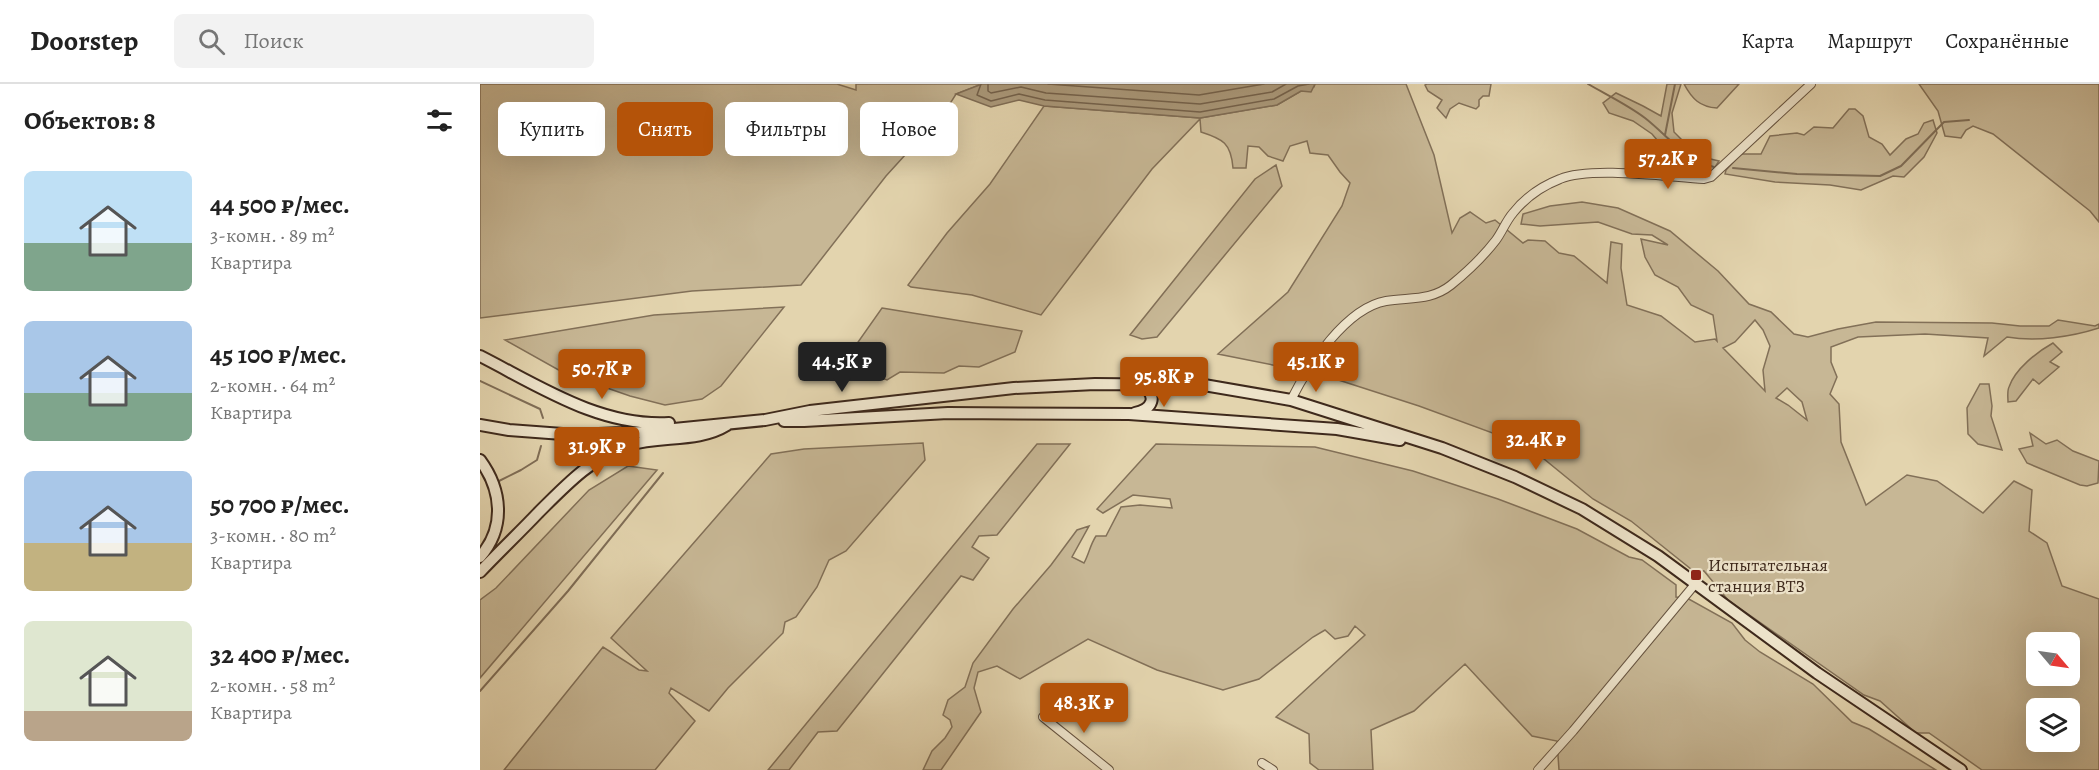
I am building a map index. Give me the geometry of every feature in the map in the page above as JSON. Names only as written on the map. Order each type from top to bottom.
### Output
[{"type":"main road","points":[[480,356],[596,413],[631,422],[729,423]]},
{"type":"main road","points":[[765,420],[810,411],[1014,388],[1095,384],[1204,386],[1291,399],[1442,448],[1550,493],[1582,509],[1658,556],[1817,673],[1961,770]]},
{"type":"main road","points":[[1129,414],[1144,411],[1150,405],[1152,397],[1148,389],[1142,385]]},
{"type":"main road","points":[[480,425],[509,430],[576,435],[644,432],[765,420],[804,421],[948,413],[1129,414],[1337,429],[1398,440],[1478,463]]},
{"type":"main road","points":[[480,572],[567,485],[586,468],[608,454],[629,445],[648,441],[713,433],[729,423]]},
{"type":"main road","points":[[480,460],[490,474],[496,491],[500,516],[489,547],[480,557]]},
{"type":"street","points":[[1291,399],[1305,373],[1326,345],[1356,316],[1386,301],[1435,295],[1449,286],[1484,255],[1512,214],[1542,187],[1562,178],[1583,174],[1608,173],[1704,179],[1711,177],[1811,84]]},
{"type":"street","points":[[1538,770],[1696,583]]},
{"type":"street","points":[[1043,717],[1109,770]]},
{"type":"street","points":[[1262,763],[1273,770]]},
{"type":"shaded area","points":[[480,84],[837,84],[856,90],[856,84],[982,84],[956,94],[951,102],[860,102],[860,156],[904,156],[801,285],[692,291],[480,318]]},
{"type":"shaded area","points":[[1315,84],[1406,84],[1434,155],[1452,233],[1460,218],[1470,212],[1486,223],[1495,220],[1523,243],[1528,240],[1545,241],[1559,253],[1574,256],[1607,283],[1611,242],[1622,244],[1621,268],[1627,305],[1661,316],[1695,342],[1715,339],[1717,341],[1713,315],[1691,305],[1678,287],[1655,275],[1645,257],[1641,239],[1668,245],[1652,235],[1632,234],[1598,222],[1540,226],[1521,224],[1523,214],[1550,206],[1582,202],[1618,208],[1670,231],[1718,271],[1749,304],[1771,312],[1794,334],[1808,337],[1876,322],[2049,326],[2058,320],[2095,326],[2099,324],[2099,328],[2065,336],[2041,339],[2007,337],[1984,356],[1988,338],[1925,334],[1858,337],[1831,347],[1831,362],[1837,377],[1830,394],[1839,404],[1841,442],[1866,505],[1907,475],[1937,481],[1983,513],[2014,481],[2032,490],[2029,531],[2047,543],[2062,586],[2099,599],[2099,770],[1982,770],[1929,733],[1916,733],[1880,701],[1864,695],[1728,600],[1704,571],[1691,569],[1631,521],[1593,499],[1528,446],[1419,406],[1323,375],[1218,354],[1288,292],[1342,206],[1350,183],[1328,155],[1310,153],[1307,141],[1290,146],[1283,161],[1268,156],[1259,147],[1248,146],[1246,168],[1233,168],[1228,147],[1215,137],[1201,132],[1200,119],[1152,169],[1041,315],[972,295],[908,285],[947,233],[990,184],[1044,106],[1200,118],[1277,105],[1301,91],[1314,87]],"holes":[[[1755,320],[1763,330],[1770,346],[1763,370],[1765,391],[1723,348],[1735,342]],[[1787,388],[1802,402],[1807,420],[1776,398]]]},
{"type":"shaded area","points":[[1491,84],[1489,96],[1483,96],[1479,100],[1479,106],[1476,109],[1459,103],[1450,109],[1446,118],[1437,108],[1442,100],[1428,91],[1425,85]]},
{"type":"shaded area","points":[[1667,84],[1681,84],[1672,113],[1674,132],[1698,156],[1719,161],[1711,173],[1674,160],[1652,134],[1633,121],[1609,113],[1603,103],[1616,93],[1661,116]]},
{"type":"shaded area","points":[[1684,84],[1739,84],[1717,108],[1697,101]]},
{"type":"shaded area","points":[[1919,84],[2099,84],[2099,222],[2090,211],[1993,134],[1973,126],[1966,130],[1961,138],[1945,136],[1938,111]]},
{"type":"shaded area","points":[[1849,109],[1855,109],[1863,116],[1869,137],[1882,144],[1890,155],[1906,139],[1918,134],[1924,123],[1933,120],[1937,133],[1924,157],[1904,177],[1893,176],[1861,190],[1830,185],[1775,182],[1725,174],[1741,154],[1761,154],[1770,136],[1797,133],[1804,135],[1814,127],[1833,128]]},
{"type":"shaded area","points":[[1276,165],[1282,186],[1157,337],[1142,339],[1130,335],[1255,179]]},
{"type":"shaded area","points":[[784,307],[721,386],[702,399],[665,405],[630,396],[564,373],[505,340],[654,315]]},
{"type":"shaded area","points":[[882,308],[1022,331],[1015,352],[979,367],[959,366],[944,373],[900,372],[887,380],[865,371],[837,372]]},
{"type":"shaded area","points":[[2053,343],[2062,352],[2050,362],[2059,367],[2039,384],[2033,379],[2016,401],[2008,402],[2008,389],[2016,374],[2034,356]]},
{"type":"shaded area","points":[[1980,384],[1989,384],[1991,416],[2002,450],[1978,444],[1968,434],[1967,408]]},
{"type":"shaded area","points":[[2030,433],[2046,444],[2057,440],[2073,451],[2099,461],[2098,483],[2080,485],[2027,463],[2019,449],[2033,446]]},
{"type":"shaded area","points":[[923,443],[925,460],[846,551],[829,560],[817,587],[796,617],[785,622],[783,633],[728,688],[709,711],[671,688],[669,693],[695,721],[655,770],[504,770],[603,647],[639,670],[647,671],[611,638],[771,454],[804,449]]},
{"type":"shaded area","points":[[1037,444],[1070,444],[997,535],[979,536],[972,547],[989,558],[973,580],[961,576],[837,731],[818,732],[789,770],[768,770]]},
{"type":"shaded area","points":[[1156,444],[1315,447],[1413,471],[1498,499],[1577,529],[1629,557],[1642,560],[1676,585],[1676,597],[1687,598],[1732,623],[1745,640],[1760,652],[1813,684],[1852,722],[1869,729],[1936,770],[1559,770],[1557,741],[1532,736],[1465,664],[1414,711],[1371,730],[1373,770],[1319,770],[1310,763],[1309,734],[1276,717],[1365,635],[1355,626],[1348,636],[1335,639],[1325,630],[1259,679],[1223,690],[1157,670],[1088,639],[1020,679],[997,666],[978,672],[974,688],[981,712],[941,770],[923,770],[932,751],[952,727],[950,720],[943,715],[948,700],[965,687],[973,663],[1077,530],[1089,526],[1072,557],[1084,563],[1096,536],[1106,536],[1121,507],[1140,505],[1172,508],[1170,499],[1133,495],[1103,513],[1097,509]]},
{"type":"shaded area","points":[[628,466],[657,470],[480,678],[480,600],[496,588],[589,490]]},
{"type":"water","points":[[982,84],[1315,84],[1311,92],[1301,91],[1277,105],[1200,118],[1044,106],[1019,100],[991,107],[956,94]]},
{"type":"waterway","points":[[1588,84],[1638,113],[1694,159],[1714,167]]},
{"type":"waterway","points":[[1665,135],[1675,84]]},
{"type":"waterway","points":[[1733,168],[1797,174],[1880,176],[1901,166],[1944,122],[1969,120]]},
{"type":"waterway","points":[[480,381],[540,409],[543,418]]},
{"type":"waterway","points":[[499,481],[537,460],[541,446]]},
{"type":"waterway","points":[[480,691],[568,591],[663,473]]},
{"type":"place","name":"Испытательная станция ВТЗ","points":[[1696,575]]}]
